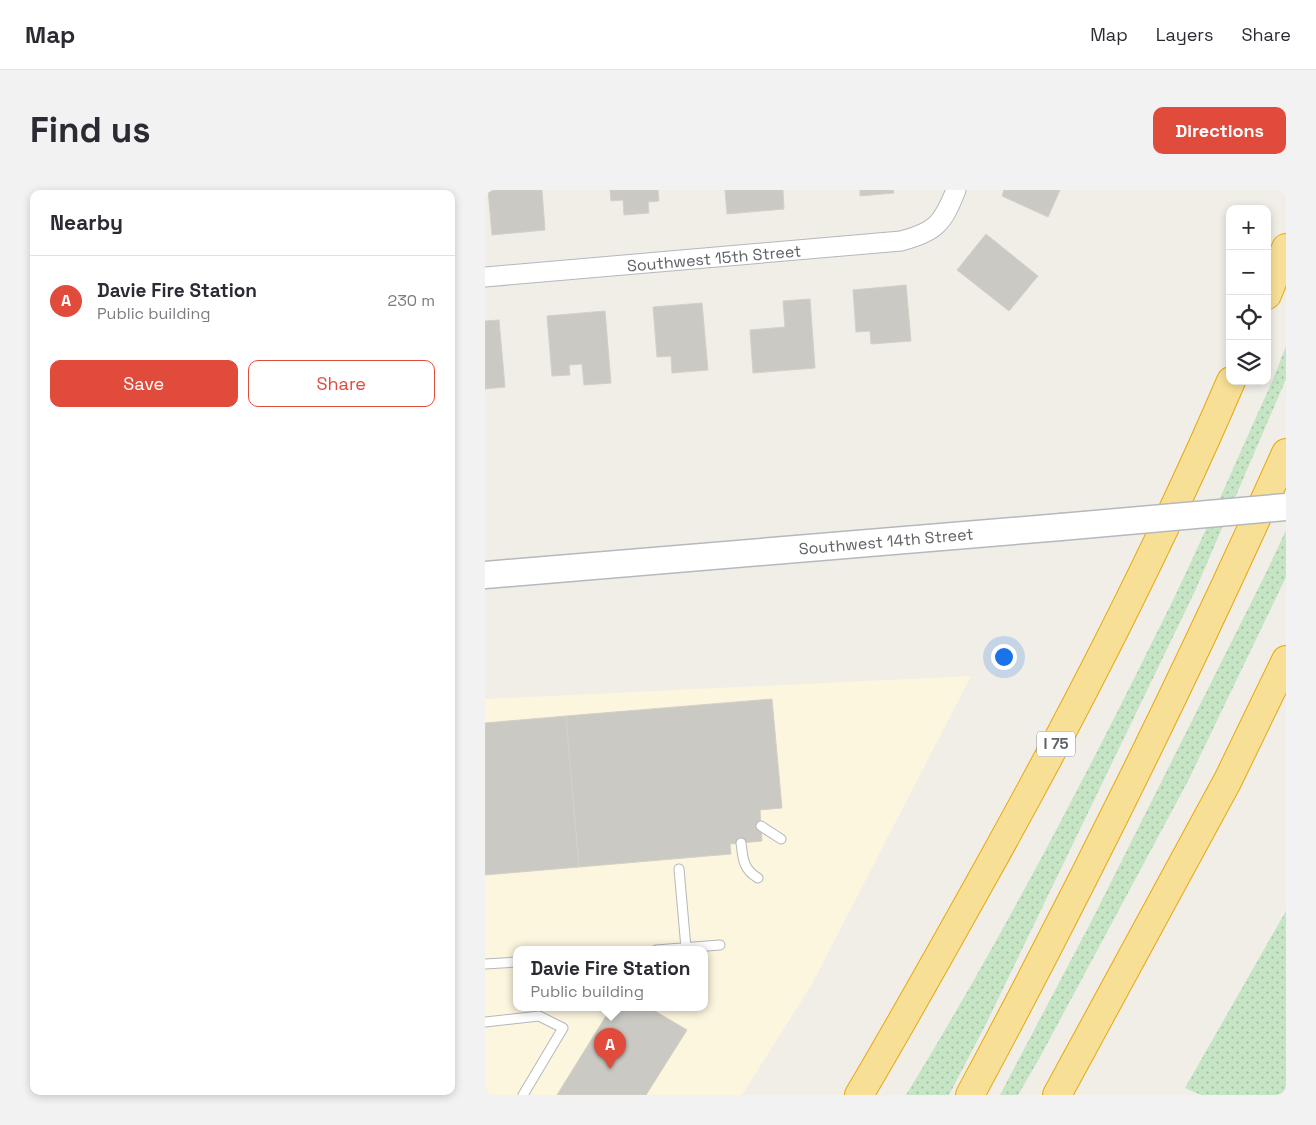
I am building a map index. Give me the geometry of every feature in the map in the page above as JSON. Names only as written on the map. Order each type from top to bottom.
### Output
[{"type":"highway","points":[[1271,285],[1286,248]]},
{"type":"highway","name":"I 75","points":[[859,1095],[904,1018],[1082,695],[1154,553],[1229,385]]},
{"type":"highway","points":[[970,1095],[1049,945],[1147,751],[1286,453]]},
{"type":"highway","points":[[1057,1095],[1223,789],[1286,660]]},
{"type":"street","name":"Southwest 15th Street","points":[[485,277],[887,244],[915,238],[938,224],[947,212],[956,190]]},
{"type":"street","name":"Southwest 14th Street","points":[[485,574],[1286,507]]},
{"type":"lane","points":[[761,826],[781,839]]},
{"type":"lane","points":[[741,842],[743,860],[749,872],[759,878]]},
{"type":"lane","points":[[679,869],[685,946]]},
{"type":"lane","points":[[708,946],[719,945]]},
{"type":"lane","points":[[485,964],[513,962]]},
{"type":"lane","points":[[485,1022],[539,1016],[563,1028],[523,1095]]},
{"type":"shaded area","points":[[971,676],[812,984],[742,1095],[485,1095],[485,699]]},
{"type":"green space","points":[[1286,346],[1286,379],[1195,591],[986,1024],[949,1095],[906,1095],[978,974],[1046,850],[1111,724],[1187,571],[1272,382]]},
{"type":"green space","points":[[1286,530],[1286,577],[1188,781],[1018,1095],[1000,1095],[1092,920]]},
{"type":"green space","points":[[1286,911],[1286,1095],[1201,1095],[1185,1088]]},
{"type":"building","points":[[488,190],[542,190],[545,230],[492,235]]},
{"type":"building","points":[[610,190],[658,190],[659,201],[648,202],[649,213],[624,215],[623,200],[611,201]]},
{"type":"building","points":[[725,190],[783,190],[784,209],[727,214]]},
{"type":"building","points":[[860,190],[893,190],[894,193],[860,196]]},
{"type":"building","points":[[1004,190],[1060,190],[1048,217],[1002,196]]},
{"type":"building","points":[[986,234],[1038,276],[1009,311],[957,270]]},
{"type":"building","points":[[906,285],[911,341],[871,344],[870,331],[856,332],[853,290]]},
{"type":"building","points":[[810,299],[815,368],[753,373],[750,330],[785,327],[783,301]]},
{"type":"building","points":[[702,303],[708,370],[672,373],[671,356],[657,357],[653,307]]},
{"type":"building","points":[[605,311],[611,383],[584,385],[582,364],[569,365],[570,375],[552,376],[547,316]]},
{"type":"building","points":[[499,320],[505,387],[485,389],[485,321]]},
{"type":"building","points":[[772,699],[782,808],[760,810],[762,841],[730,844],[731,854],[579,867],[566,716]]},
{"type":"building","points":[[566,716],[579,867],[485,875],[485,723]]},
{"type":"building","points":[[609,1011],[655,1011],[687,1030],[646,1095],[557,1095]]},
{"type":"place","name":"Davie Fire Station","points":[[610,1069]]}]
